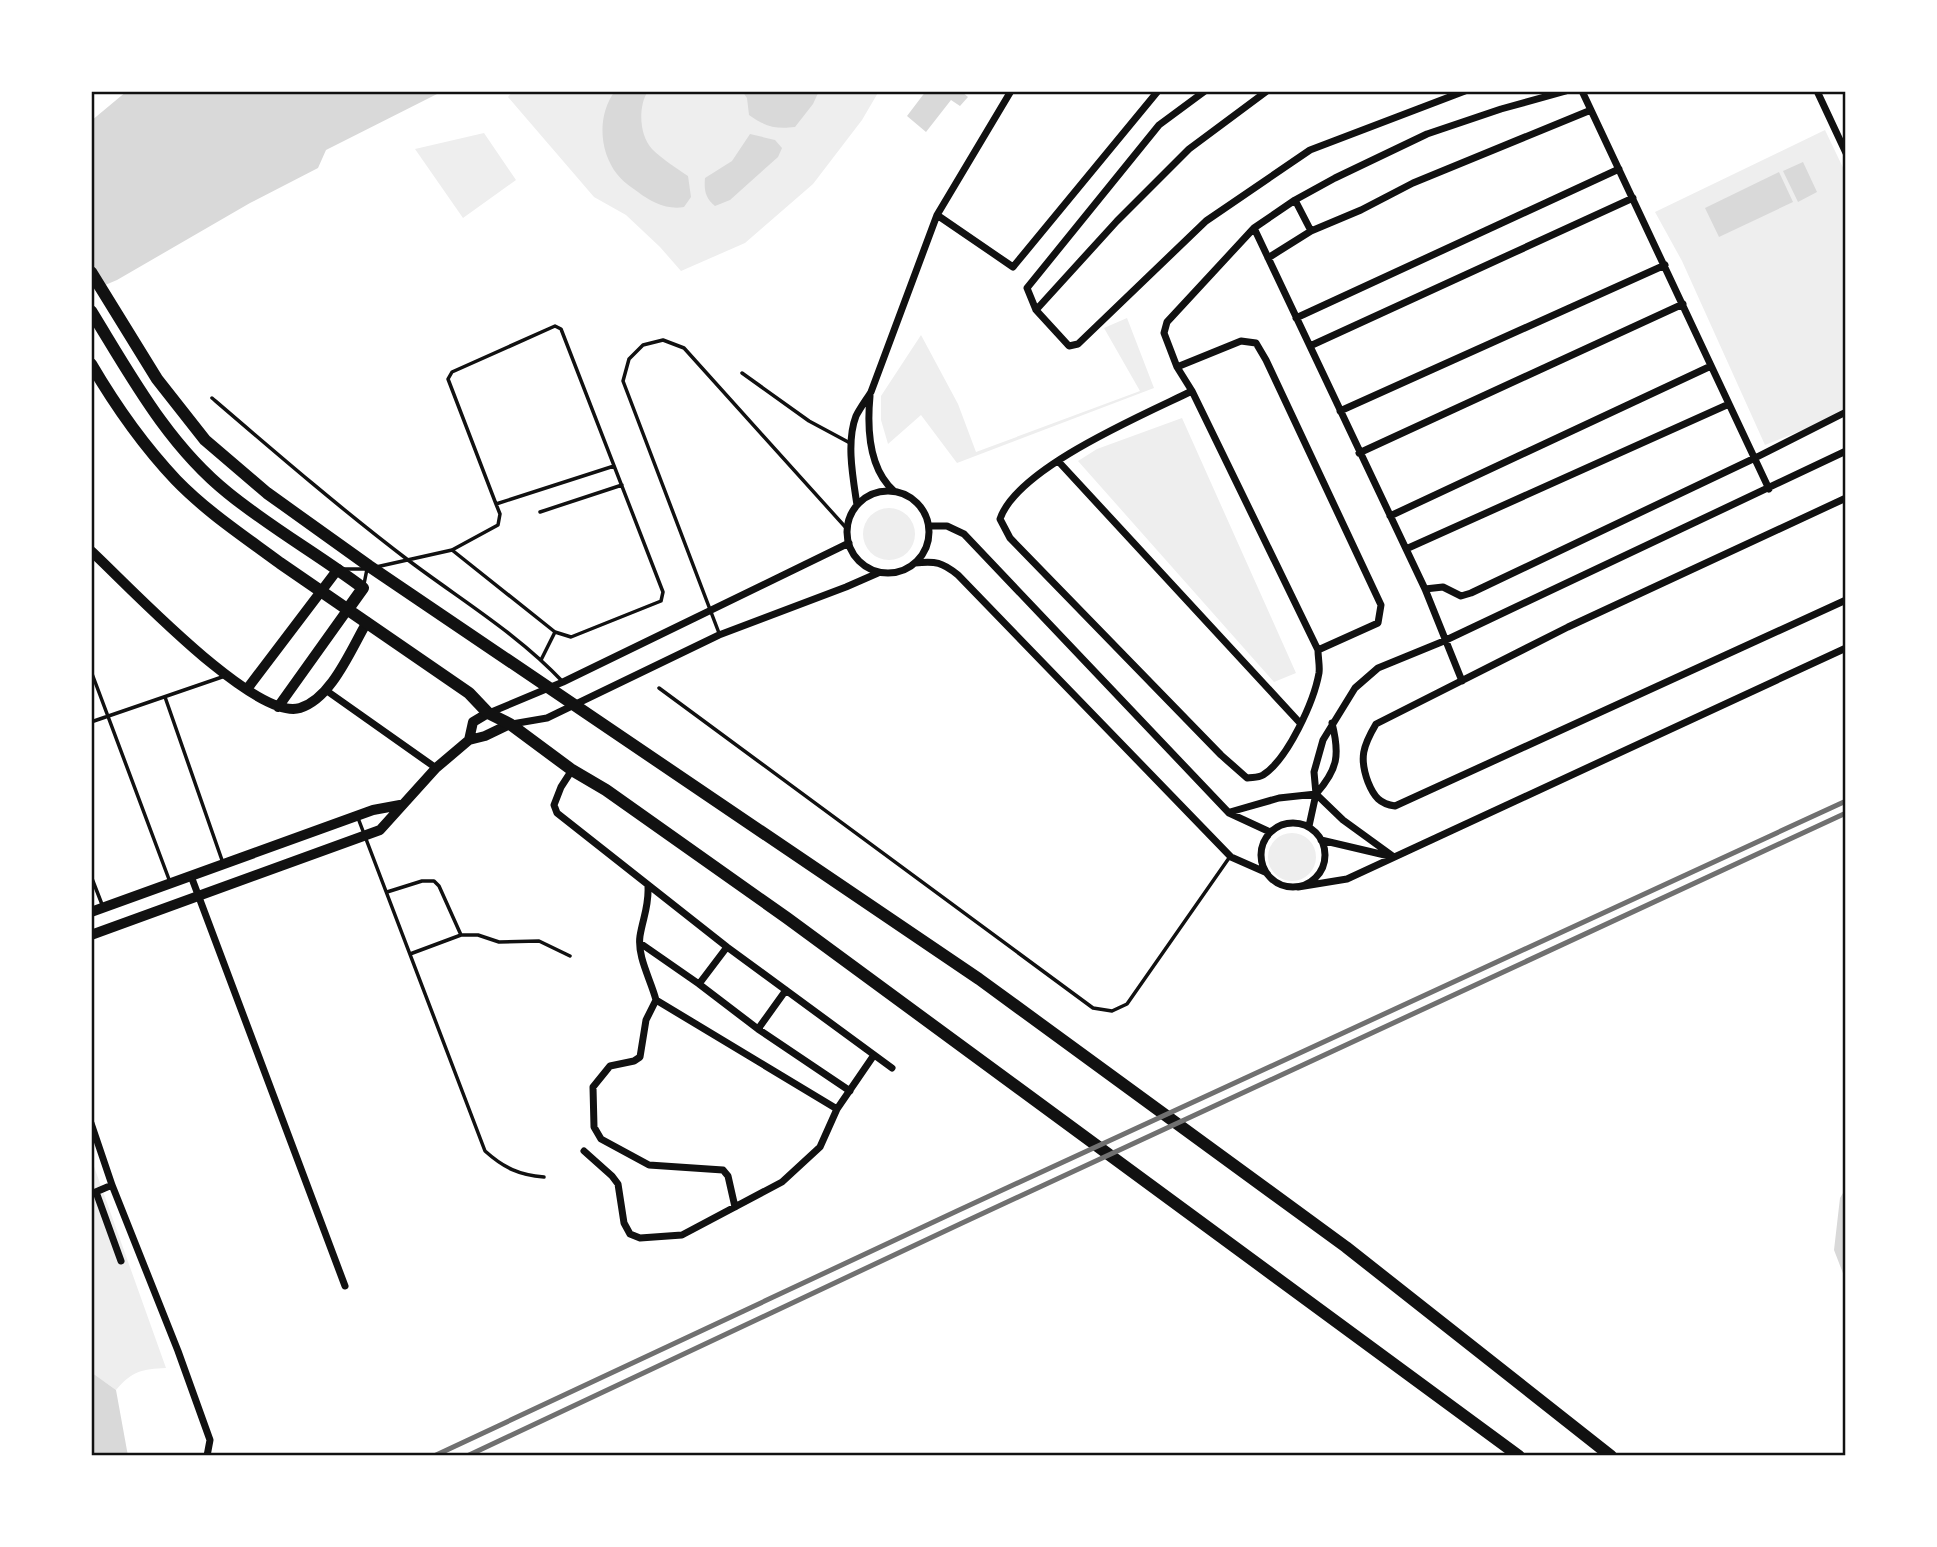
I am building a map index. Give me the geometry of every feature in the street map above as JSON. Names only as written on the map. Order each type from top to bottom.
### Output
[{"type":"main road","points":[[91,272],[156,379],[205,440],[267,493],[369,566],[979,979],[1346,1247],[1611,1456]]},
{"type":"main road","points":[[91,311],[158,419],[203,470],[226,492],[363,589],[348,609]]},
{"type":"main road","points":[[91,364],[139,435],[176,480],[210,511],[320,591],[469,693],[488,713],[510,724],[764,902],[1519,1456]]},
{"type":"street","points":[[857,505],[852,444],[856,416],[871,392],[937,215],[1012,91]]},
{"type":"street","points":[[937,215],[1013,267],[1158,91]]},
{"type":"street","points":[[1205,91],[1159,125],[1027,288],[1036,310],[1069,346],[1078,344],[1206,221],[1310,150],[1465,91]]},
{"type":"street","points":[[1036,310],[1116,221],[1189,149],[1267,91]]},
{"type":"street","points":[[1192,391],[1093,439],[1058,461],[1004,507],[1000,519],[1010,538],[1221,755],[1247,778],[1259,777],[1266,773],[1284,751],[1311,703],[1319,671],[1318,650],[1192,391],[1177,368],[1164,333],[1167,322],[1254,228],[1295,200],[1427,134],[1566,91]]},
{"type":"street","points":[[1582,91],[1769,489]]},
{"type":"street","points":[[1816,91],[1846,153]]},
{"type":"street","points":[[1268,258],[1311,230],[1361,210],[1413,183],[1591,110]]},
{"type":"street","points":[[1296,318],[1619,169]]},
{"type":"street","points":[[1310,346],[1633,198]]},
{"type":"street","points":[[1295,200],[1311,230]]},
{"type":"street","points":[[1254,228],[1425,589],[1462,681]]},
{"type":"street","points":[[1340,411],[1665,265]]},
{"type":"street","points":[[1359,453],[1683,304]]},
{"type":"street","points":[[1177,368],[1241,341],[1256,343],[1266,360],[1381,605],[1378,623],[1318,650]]},
{"type":"street","points":[[1390,516],[1711,366]]},
{"type":"street","points":[[871,392],[869,443],[878,467],[894,491]]},
{"type":"street","points":[[1406,549],[1729,404]]},
{"type":"street","points":[[1425,589],[1443,587],[1461,596],[1471,593],[1846,412]]},
{"type":"street","points":[[1309,825],[1316,794],[1314,772],[1323,740],[1355,688],[1378,668],[1444,641],[1846,451]]},
{"type":"street","points":[[1058,461],[1300,723]]},
{"type":"street","points":[[91,935],[380,830],[436,768],[469,740],[510,724],[547,718],[719,635],[846,587],[878,572],[904,570],[915,563],[924,552],[929,540],[929,526],[925,513],[917,502],[894,491],[880,491],[867,496],[857,505],[850,517],[849,544],[855,556],[878,572]]},
{"type":"street","points":[[1846,498],[1568,627],[1376,724],[1366,742],[1361,765],[1372,793],[1382,804],[1395,806],[1846,600]]},
{"type":"street","points":[[929,526],[947,526],[964,534],[1229,813],[1270,832]]},
{"type":"street","points":[[469,740],[472,722],[488,713],[563,682],[849,544]]},
{"type":"street","points":[[91,551],[213,666],[278,707],[299,709],[327,691],[367,622]]},
{"type":"street","points":[[915,563],[931,561],[945,564],[972,588],[1231,857],[1265,872],[1279,885],[1298,887],[1347,879],[1846,648]]},
{"type":"street","points":[[247,689],[338,569]]},
{"type":"street","points":[[278,707],[348,609]]},
{"type":"street","points":[[327,691],[436,768]]},
{"type":"street","points":[[1229,813],[1279,798],[1316,794],[1330,778],[1338,746],[1332,723]]},
{"type":"street","points":[[572,770],[554,805],[557,813],[648,887],[892,1068]]},
{"type":"street","points":[[1316,794],[1343,820],[1394,857]]},
{"type":"street","points":[[91,912],[357,816],[400,805]]},
{"type":"street","points":[[1265,872],[1261,851],[1270,832],[1283,824],[1309,825],[1325,850],[1322,870],[1316,878],[1298,887]]},
{"type":"street","points":[[1321,840],[1394,857]]},
{"type":"street","points":[[191,876],[345,1286]]},
{"type":"street","points":[[648,887],[648,908],[640,943],[656,1000],[837,1109]]},
{"type":"street","points":[[640,943],[758,1029],[850,1091]]},
{"type":"street","points":[[699,984],[727,947]]},
{"type":"street","points":[[758,1029],[786,990]]},
{"type":"street","points":[[656,1000],[646,1020],[640,1056],[634,1061],[610,1066],[593,1087],[594,1127],[601,1139],[649,1165],[723,1170],[728,1176],[735,1207]]},
{"type":"street","points":[[584,1151],[618,1184],[624,1223],[630,1234],[640,1238],[682,1235],[782,1182],[820,1147],[837,1109],[874,1055]]},
{"type":"street","points":[[91,1123],[112,1185],[210,1440],[207,1456]]},
{"type":"street","points":[[112,1185],[94,1193],[121,1261]]},
{"type":"lane","points":[[338,569],[367,569],[452,550],[498,525],[500,514],[448,379],[452,372],[555,327],[561,329],[663,592],[661,601],[571,637],[555,632],[452,550]]},
{"type":"lane","points":[[719,635],[623,381],[629,359],[643,345],[663,340],[684,348],[848,530]]},
{"type":"lane","points":[[742,373],[808,421],[852,444]]},
{"type":"lane","points":[[212,398],[407,559],[523,644],[563,682]]},
{"type":"lane","points":[[496,504],[614,466]]},
{"type":"lane","points":[[540,512],[622,485]]},
{"type":"lane","points":[[363,589],[367,569]]},
{"type":"lane","points":[[541,660],[555,632]]},
{"type":"lane","points":[[91,671],[170,883]]},
{"type":"lane","points":[[91,722],[226,676]]},
{"type":"lane","points":[[659,688],[1094,1008],[1112,1011],[1127,1003],[1231,857]]},
{"type":"lane","points":[[165,697],[224,864]]},
{"type":"lane","points":[[357,816],[485,1152],[510,1171],[544,1177]]},
{"type":"lane","points":[[91,876],[103,908]]},
{"type":"lane","points":[[387,892],[422,881],[433,881],[439,886],[461,935]]},
{"type":"lane","points":[[410,954],[461,935],[478,935],[499,942],[539,941],[570,956]]},
{"type":"shaded area","points":[[127,91],[443,91],[326,150],[318,168],[250,203],[117,280],[91,291],[91,121]]},
{"type":"shaded area","points":[[513,91],[879,91],[862,120],[813,184],[745,243],[681,271],[626,215],[594,197],[508,97]]},
{"type":"shaded area","points":[[615,91],[648,91],[641,112],[644,136],[656,153],[688,176],[691,197],[684,207],[665,206],[648,199],[624,181],[611,165],[604,144],[603,122],[605,111]]},
{"type":"shaded area","points":[[742,91],[819,91],[813,104],[795,127],[782,128],[766,125],[749,115],[747,98]]},
{"type":"shaded area","points":[[926,91],[961,91],[968,97],[960,106],[951,100],[926,132],[907,116]]},
{"type":"shaded area","points":[[1825,130],[1846,174],[1846,413],[1765,445],[1682,261],[1655,212]]},
{"type":"shaded area","points":[[484,133],[516,180],[463,218],[415,149]]},
{"type":"shaded area","points":[[750,134],[775,140],[782,148],[778,157],[730,200],[715,206],[706,194],[705,178],[732,161]]},
{"type":"shaded area","points":[[1803,162],[1817,192],[1798,202],[1783,171]]},
{"type":"shaded area","points":[[1779,172],[1793,202],[1719,237],[1705,208]]},
{"type":"shaded area","points":[[1127,318],[1154,388],[957,463],[921,415],[888,444],[881,420],[881,396],[921,335],[958,404],[976,452],[1140,391],[1104,328]]},
{"type":"shaded area","points":[[1182,418],[1296,673],[1274,682],[1078,461],[1097,449]]},
{"type":"shaded area","points":[[889,508],[899,510],[907,516],[913,524],[913,544],[907,552],[899,558],[889,560],[879,558],[871,552],[865,544],[863,534],[865,524],[871,516],[879,510]]},
{"type":"shaded area","points":[[1292,833],[1309,840],[1316,857],[1309,874],[1292,881],[1275,874],[1268,857],[1275,840]]},
{"type":"shaded area","points":[[91,1158],[166,1368],[138,1372],[116,1390],[91,1372]]},
{"type":"shaded area","points":[[1846,1188],[1846,1281],[1834,1250],[1840,1198]]},
{"type":"shaded area","points":[[91,1372],[116,1390],[128,1456],[91,1456]]},
{"type":"railway","points":[[434,1456],[957,1211],[1846,801]]},
{"type":"railway","points":[[467,1456],[1846,813]]}]
